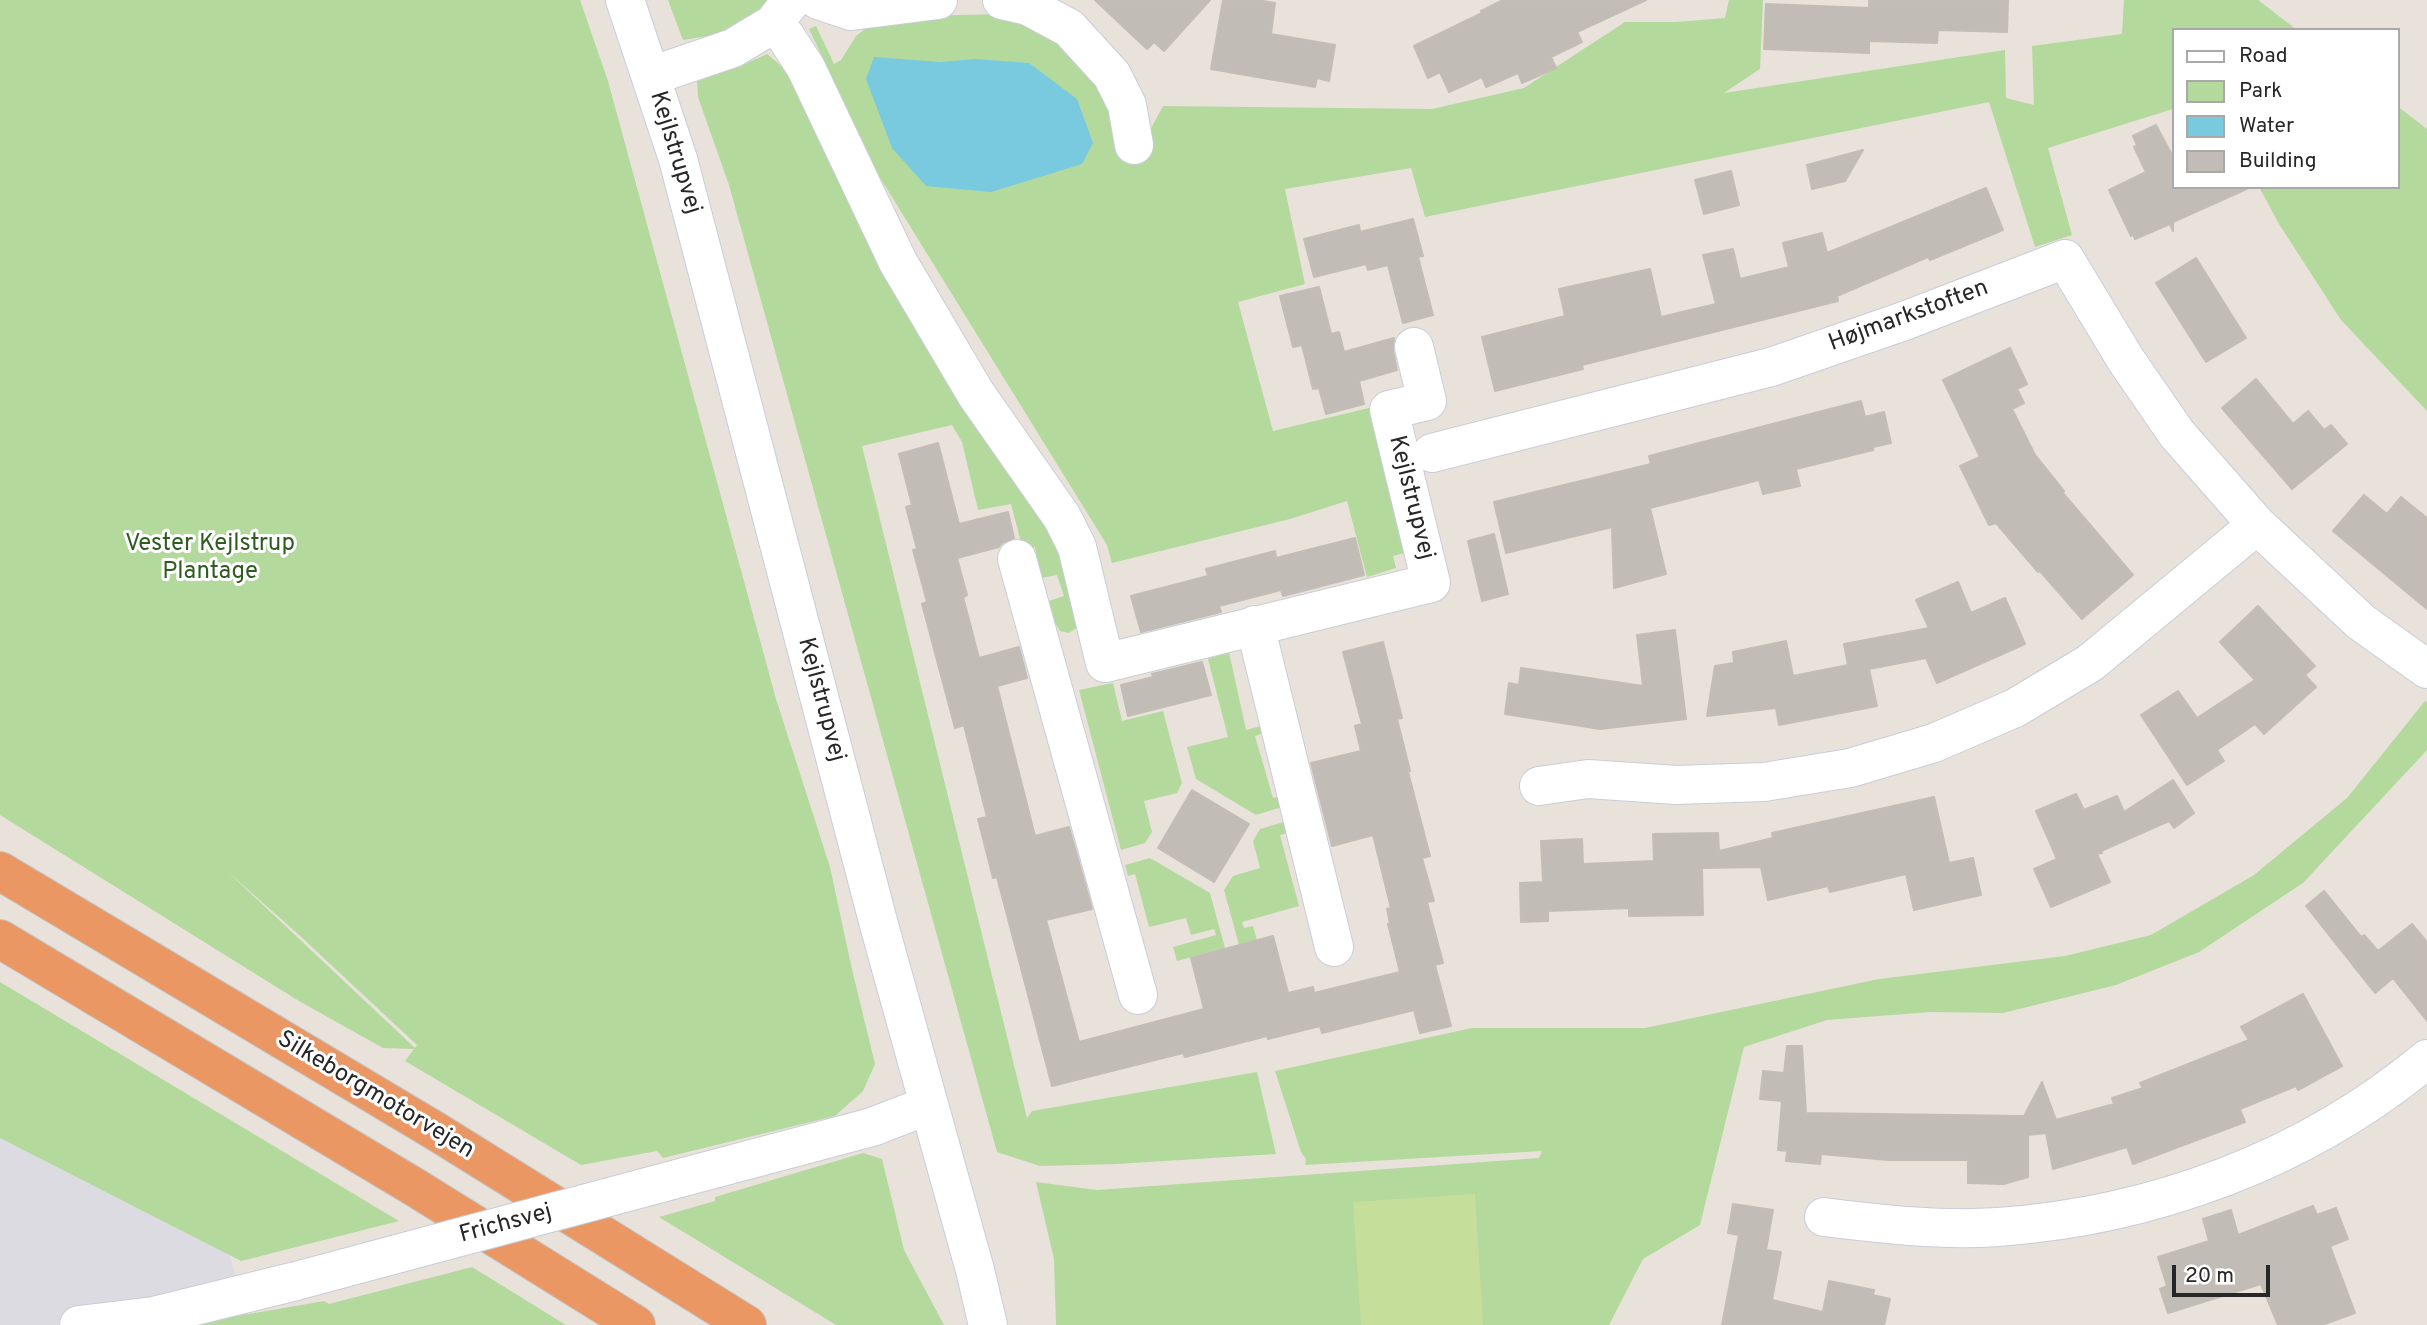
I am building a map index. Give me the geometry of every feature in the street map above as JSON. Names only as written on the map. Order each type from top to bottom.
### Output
[{"type":"highway","name":"Silkeborgmotorvejen","points":[[0,871],[437,1132],[747,1325]]},
{"type":"highway","points":[[0,939],[416,1188],[636,1325]]},
{"type":"street","name":"Kejlstrupvej","points":[[625,0],[678,159],[879,925],[988,1325]]},
{"type":"street","points":[[818,0],[851,11],[938,0]]},
{"type":"street","points":[[1002,0],[1028,6],[1069,28],[1104,65],[1112,75],[1126,105],[1134,145]]},
{"type":"street","name":"Kejlstrupvej","points":[[651,76],[733,48],[782,12],[786,37],[806,68],[905,274],[976,394],[1062,517],[1077,547],[1105,663],[1431,583],[1389,410],[1427,401],[1414,347]]},
{"type":"street","name":"Højmarkstoften","points":[[1432,453],[1771,368],[1904,321],[2065,259],[2126,360],[2177,434],[2257,525],[2361,622],[2427,668]]},
{"type":"street","points":[[1539,786],[1588,779],[1676,785],[1764,782],[1850,768],[1934,743],[2015,708],[2090,663],[2257,525]]},
{"type":"street","points":[[1017,559],[1138,995]]},
{"type":"street","points":[[1255,625],[1334,947]]},
{"type":"street","points":[[1046,664],[1100,643]]},
{"type":"street","points":[[1824,1217],[1910,1227],[1997,1227],[2084,1217],[2169,1197],[2250,1167],[2328,1129],[2401,1081],[2427,1059]]},
{"type":"street","name":"Frichsvej","points":[[79,1325],[154,1316],[296,1280],[872,1127],[929,1105]]},
{"type":"shaded area","points":[[0,1129],[225,1240],[250,1325],[0,1325]]},
{"type":"green space","name":"Vester Kejlstrup Plantage","points":[[0,0],[580,0],[608,81],[776,699],[830,867],[875,1064],[863,1091],[835,1116],[663,1158],[657,1151],[581,1165],[405,1061],[414,1049],[383,1048],[299,1001],[0,815]],"holes":[[[227,871],[417,1045],[415,1048]]]},
{"type":"green space","points":[[668,0],[770,0],[762,10],[732,32],[683,40]]},
{"type":"green space","points":[[1729,0],[1763,0],[1760,69],[1724,93],[2005,50],[2006,98],[2034,105],[2032,46],[2122,34],[2124,0],[2258,0],[2294,28],[2172,28],[2172,109],[2048,148],[2072,235],[2035,247],[1989,102],[1425,217],[1411,168],[1285,189],[1305,284],[1238,302],[1273,431],[1373,407],[1404,553],[1393,556],[1396,568],[1367,577],[1347,501],[1290,519],[1112,563],[1107,545],[879,176],[809,29],[816,26],[834,64],[841,60],[856,36],[871,24],[921,16],[1001,14],[1087,57],[1136,156],[1163,106],[1432,109],[1524,88],[1625,22],[1725,18]]},
{"type":"green space","points":[[767,54],[802,91],[1063,539],[1078,627],[1069,633],[1060,631],[1053,620],[1049,601],[1064,596],[1057,575],[1041,578],[1035,547],[1023,550],[1011,504],[978,510],[962,442],[952,425],[862,446],[1027,1118],[1032,1111],[1257,1072],[1276,1154],[1040,1166],[997,1152],[729,185],[698,97],[697,80],[736,68]]},
{"type":"green space","points":[[2399,108],[2427,129],[2427,411],[2341,320],[2279,224],[2260,189],[2399,189]]},
{"type":"green space","points":[[1229,652],[1246,730],[1272,723],[1274,729],[1255,736],[1273,798],[1280,796],[1282,807],[1256,815],[1196,779],[1187,747],[1228,737],[1208,659]]},
{"type":"green space","points":[[1113,683],[1122,721],[1163,711],[1182,783],[1177,793],[1144,801],[1152,832],[1145,843],[1121,850],[1079,690]]},
{"type":"green space","points":[[2425,701],[2427,750],[2303,883],[2199,952],[2116,985],[2003,1013],[1931,1012],[1827,1020],[1744,1047],[1700,1225],[1643,1259],[1609,1325],[1056,1325],[1054,1259],[1036,1182],[1097,1190],[1539,1158],[1542,1151],[1305,1165],[1306,1159],[1301,1152],[1275,1071],[1472,1028],[1645,1028],[1879,979],[2065,956],[2151,935],[2254,875],[2347,798]]},
{"type":"green space","points":[[1284,822],[1287,833],[1280,835],[1299,906],[1242,922],[1244,928],[1253,926],[1257,940],[1239,945],[1224,890],[1233,876],[1260,868],[1253,841],[1260,829]]},
{"type":"green space","points":[[1150,858],[1210,893],[1225,948],[1177,961],[1173,947],[1216,935],[1214,929],[1191,935],[1186,918],[1149,927],[1135,874],[1128,876],[1125,865]]},
{"type":"green space","points":[[0,982],[399,1221],[241,1261],[0,1138]]},
{"type":"green space","points":[[863,1153],[882,1159],[904,1250],[944,1325],[836,1325],[659,1217],[715,1201],[715,1197]]},
{"type":"green space","points":[[1475,1194],[1483,1325],[1361,1325],[1353,1202]]},
{"type":"green space","points":[[472,1267],[566,1325],[185,1325],[324,1301],[329,1304]]},
{"type":"water","points":[[874,57],[940,62],[975,59],[1029,63],[1077,99],[1093,143],[1082,164],[991,192],[926,186],[892,148],[866,79]]},
{"type":"building","points":[[1095,0],[1210,0],[1164,51],[1154,42],[1147,49]]},
{"type":"building","points":[[1223,0],[1275,3],[1271,34],[1335,45],[1329,81],[1317,78],[1315,87],[1211,69]]},
{"type":"building","points":[[1503,0],[1646,0],[1577,32],[1582,42],[1551,57],[1556,68],[1522,83],[1518,73],[1486,87],[1482,77],[1449,92],[1440,72],[1428,78],[1414,46]]},
{"type":"building","points":[[1869,0],[2008,0],[2007,32],[1938,30],[1937,43],[1869,41],[1869,53],[1764,49],[1766,4],[1869,8]]},
{"type":"building","points":[[2156,125],[2172,155],[2172,189],[2247,189],[2173,222],[2173,231],[2170,224],[2135,239],[2133,234],[2131,236],[2109,190],[2146,172],[2134,147],[2137,145],[2133,136]]},
{"type":"building","points":[[1863,150],[1845,181],[1812,189],[1807,165]]},
{"type":"building","points":[[1731,171],[1739,205],[1704,214],[1695,180]]},
{"type":"building","points":[[1986,188],[2003,230],[1930,260],[1928,257],[1837,296],[1838,301],[1582,365],[1583,369],[1495,391],[1482,337],[1565,316],[1559,289],[1650,269],[1661,317],[1716,304],[1703,255],[1733,249],[1740,279],[1789,267],[1783,243],[1822,233],[1827,253]]},
{"type":"building","points":[[1413,219],[1423,256],[1418,257],[1433,315],[1403,323],[1388,265],[1368,270],[1366,264],[1314,277],[1304,239],[1359,225],[1360,232]]},
{"type":"building","points":[[2196,258],[2246,338],[2206,362],[2156,283]]},
{"type":"building","points":[[1319,287],[1331,334],[1339,332],[1344,352],[1394,338],[1393,351],[1397,370],[1359,381],[1364,404],[1326,414],[1319,388],[1313,389],[1302,345],[1293,347],[1280,296]]},
{"type":"building","points":[[2010,348],[2027,384],[2017,389],[2024,403],[2012,409],[2035,455],[2064,491],[2062,492],[2133,575],[2082,619],[1996,523],[1989,525],[1960,466],[1980,457],[1943,380]]},
{"type":"building","points":[[2256,379],[2293,424],[2308,411],[2324,430],[2331,425],[2347,444],[2292,489],[2222,408]]},
{"type":"building","points":[[1861,401],[1865,417],[1884,412],[1891,443],[1796,469],[1800,486],[1763,494],[1759,480],[1650,508],[1666,574],[1614,588],[1612,527],[1506,553],[1494,502],[1651,464],[1649,456]]},
{"type":"building","points":[[938,443],[959,524],[1008,512],[1014,538],[999,547],[957,558],[967,595],[963,597],[979,658],[1019,647],[1027,678],[997,686],[1035,836],[1069,827],[1092,909],[1046,920],[1079,1042],[1204,1009],[1191,958],[1273,936],[1288,993],[1313,987],[1314,993],[1400,972],[1388,924],[1387,909],[1391,908],[1373,835],[1332,846],[1311,763],[1361,751],[1355,726],[1362,724],[1343,652],[1383,642],[1402,718],[1397,719],[1410,771],[1408,772],[1430,856],[1422,858],[1434,901],[1427,902],[1443,963],[1435,965],[1451,1026],[1420,1033],[1414,1010],[1322,1033],[1320,1026],[1268,1039],[1267,1036],[1185,1057],[1183,1053],[1052,1086],[997,877],[993,878],[978,819],[987,817],[964,725],[955,728],[922,604],[927,602],[913,550],[917,549],[906,507],[912,505],[899,454]]},
{"type":"building","points":[[2364,495],[2387,514],[2401,497],[2427,518],[2427,609],[2333,531]]},
{"type":"building","points":[[1494,534],[1508,594],[1482,601],[1468,541]]},
{"type":"building","points":[[1355,538],[1364,575],[1283,596],[1281,590],[1219,606],[1221,612],[1141,632],[1131,596],[1208,576],[1206,569],[1275,551],[1276,558]]},
{"type":"building","points":[[1958,582],[1971,613],[2005,598],[2025,644],[1937,683],[1926,658],[1869,669],[1877,706],[1779,725],[1776,708],[1707,716],[1715,666],[1734,663],[1733,652],[1786,641],[1793,676],[1848,665],[1844,644],[1929,628],[1916,600]]},
{"type":"building","points":[[2258,606],[2315,666],[2305,675],[2316,687],[2264,734],[2255,724],[2217,750],[2224,761],[2187,785],[2141,715],[2178,691],[2197,718],[2255,680],[2220,642]]},
{"type":"building","points":[[1675,630],[1686,719],[1600,729],[1505,714],[1509,683],[1519,685],[1521,668],[1643,686],[1637,635]]},
{"type":"building","points":[[1202,662],[1211,695],[1128,716],[1121,685],[1153,677],[1152,674]]},
{"type":"building","points":[[2173,780],[2194,813],[2174,828],[2169,821],[2101,851],[2102,853],[2097,854],[2110,882],[2051,907],[2034,869],[2057,859],[2036,811],[2076,794],[2084,810],[2117,796],[2124,812]]},
{"type":"building","points":[[1192,790],[1249,824],[1214,882],[1158,848]]},
{"type":"building","points":[[1934,797],[1949,863],[1973,858],[1981,895],[1914,910],[1906,874],[1830,892],[1828,886],[1768,900],[1761,867],[1702,868],[1703,915],[1629,916],[1629,908],[1548,911],[1548,921],[1521,922],[1520,883],[1543,882],[1541,841],[1582,839],[1583,864],[1654,861],[1653,834],[1718,833],[1719,851],[1773,838],[1772,833]]},
{"type":"building","points":[[2324,891],[2361,937],[2364,935],[2378,951],[2412,924],[2427,942],[2427,1021],[2393,978],[2375,993],[2306,906]]},
{"type":"building","points":[[2303,994],[2342,1066],[2298,1090],[2296,1086],[2240,1109],[2245,1122],[2133,1164],[2127,1147],[2053,1169],[2046,1133],[2028,1135],[2028,1177],[2004,1184],[1968,1183],[1968,1160],[1888,1160],[1821,1154],[1820,1164],[1786,1161],[1787,1151],[1778,1150],[1782,1101],[1760,1099],[1763,1071],[1784,1073],[1787,1046],[1802,1046],[1806,1113],[2024,1116],[2042,1082],[2056,1120],[2114,1104],[2112,1098],[2143,1088],[2140,1083],[2249,1040],[2241,1027]]},
{"type":"building","points":[[1733,1204],[1773,1210],[1766,1250],[1781,1252],[1772,1300],[1823,1312],[1829,1281],[1874,1290],[1873,1295],[1890,1299],[1884,1325],[1722,1325],[1739,1235],[1728,1233]]},
{"type":"building","points":[[2313,1206],[2317,1215],[2336,1208],[2348,1239],[2330,1246],[2355,1313],[2322,1325],[2278,1325],[2261,1284],[2168,1313],[2160,1289],[2167,1286],[2158,1257],[2209,1241],[2203,1219],[2231,1210],[2238,1235]]}]
